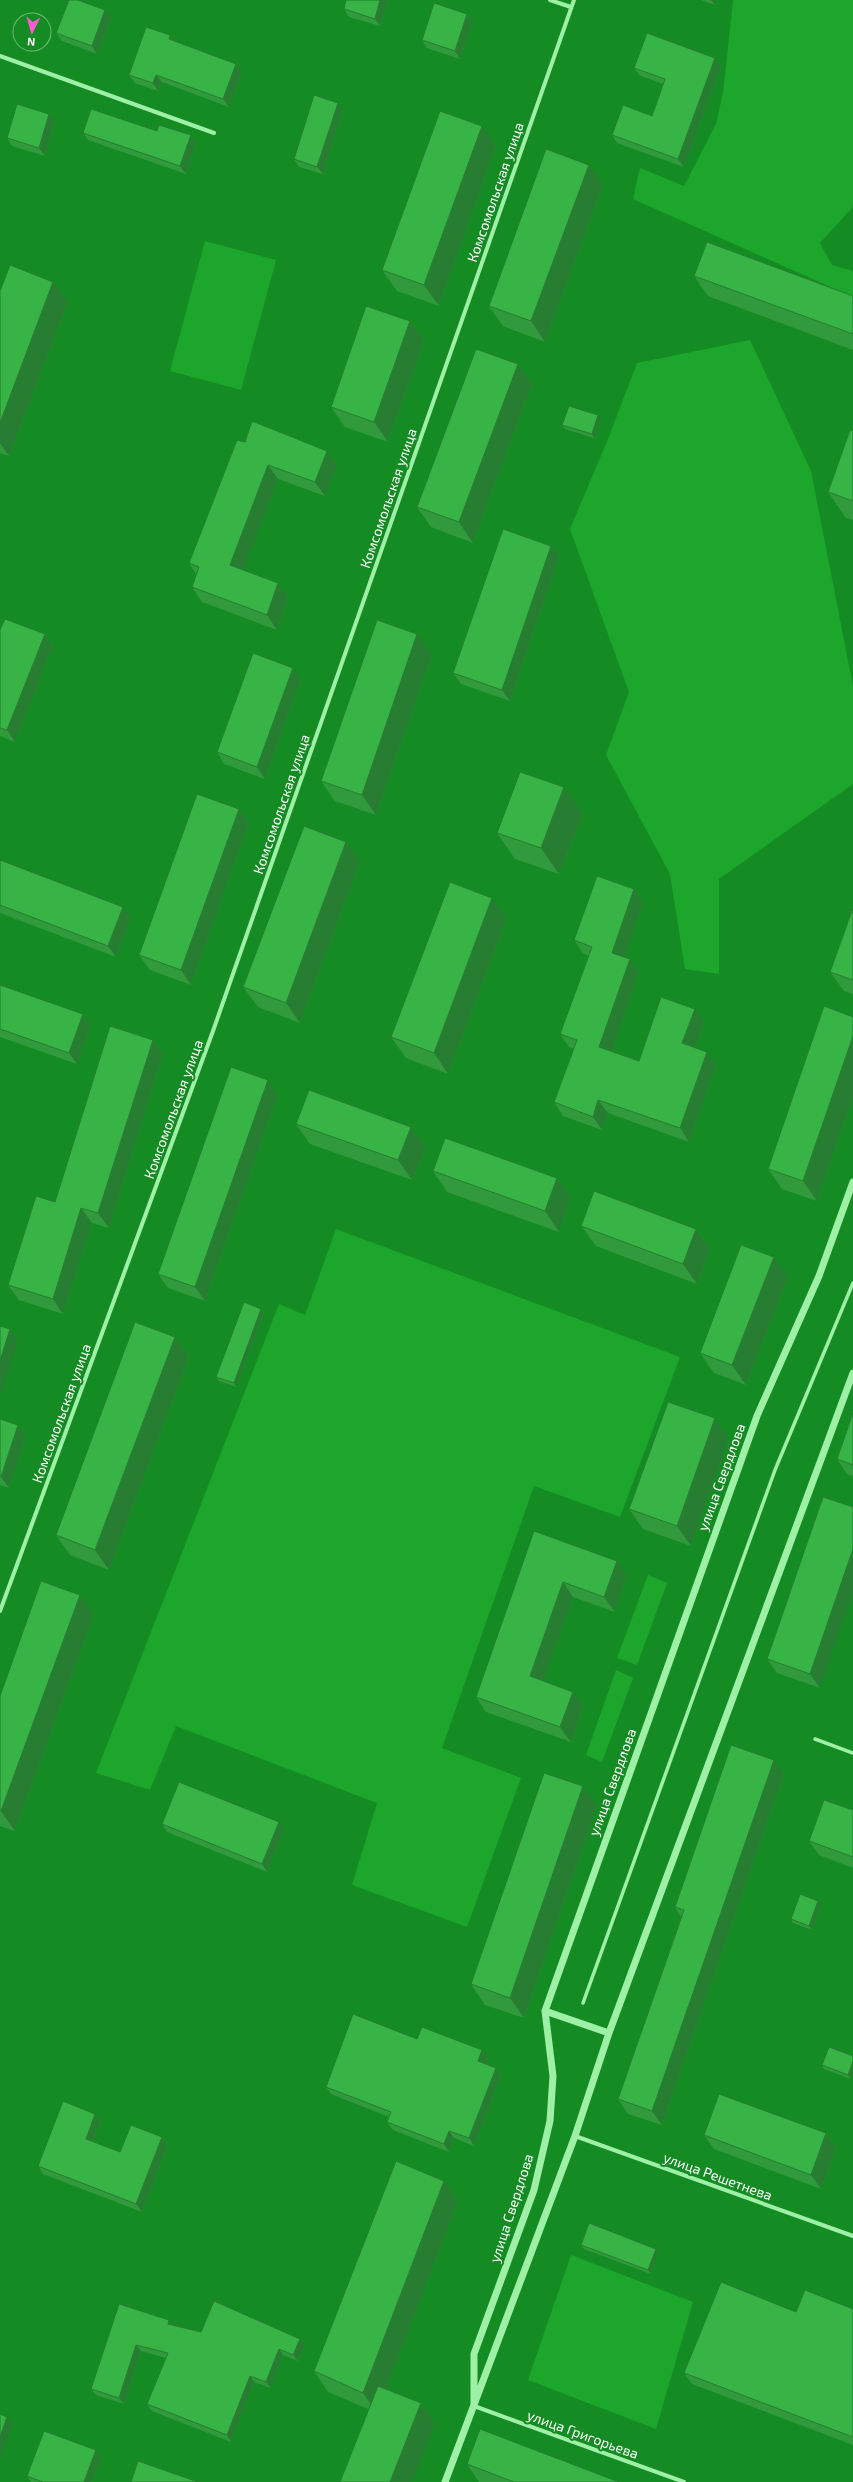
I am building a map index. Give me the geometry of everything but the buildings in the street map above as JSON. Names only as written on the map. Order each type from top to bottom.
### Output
[{"type":"street","points":[[550,0],[571,7]]},
{"type":"street","name":"Комсомольская улица","points":[[0,1611],[213,1031],[574,0]]},
{"type":"street","points":[[0,56],[214,132]]},
{"type":"street","name":"улица Свердлова","points":[[474,2406],[474,2354],[534,2190],[550,2121],[553,2076],[545,2011],[757,1416],[819,1276],[853,1182]]},
{"type":"street","points":[[583,2003],[775,1470],[853,1283]]},
{"type":"street","name":"улица Свердлова","points":[[445,2482],[575,2136],[609,2033],[853,1373]]},
{"type":"street","points":[[815,1739],[853,1753]]},
{"type":"street","points":[[545,2011],[609,2033]]},
{"type":"street","name":"улица Решетнева","points":[[575,2136],[853,2236]]},
{"type":"street","name":"улица Григорьева","points":[[474,2406],[684,2482]]},
{"type":"green space","points":[[733,0],[853,0],[853,202],[852,208],[820,243],[832,265],[853,271],[853,297],[633,199],[640,168],[684,186],[716,124],[723,93]]},
{"type":"green space","points":[[205,241],[276,260],[241,390],[170,371]]},
{"type":"green space","points":[[750,340],[811,471],[853,686],[853,784],[719,879],[719,974],[685,969],[670,874],[606,755],[629,692],[570,529],[608,439],[637,363]]},
{"type":"green space","points":[[336,1229],[680,1357],[620,1517],[534,1486],[442,1748],[521,1778],[467,1927],[352,1885],[377,1803],[176,1726],[150,1790],[96,1773],[279,1304],[305,1315]]},
{"type":"green space","points":[[648,1575],[667,1583],[637,1665],[617,1658]]},
{"type":"green space","points":[[616,1670],[633,1678],[602,1762],[586,1755]]},
{"type":"green space","points":[[571,2255],[693,2302],[656,2429],[528,2380]]}]
